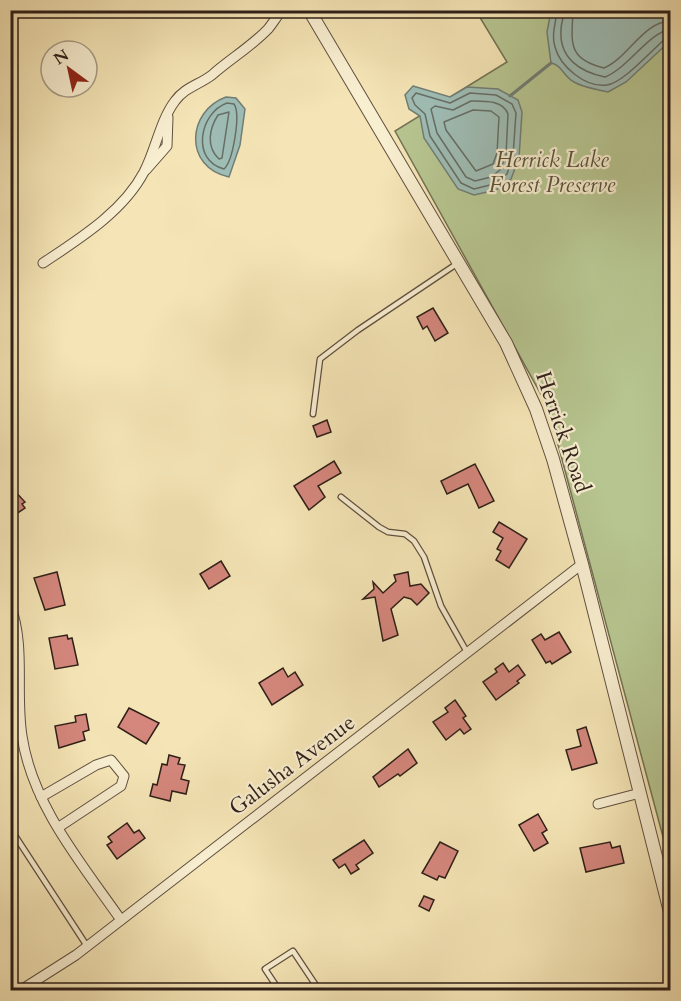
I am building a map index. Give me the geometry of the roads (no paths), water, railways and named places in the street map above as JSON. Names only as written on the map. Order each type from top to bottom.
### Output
[{"type":"street","points":[[43,263],[80,238],[113,210],[144,172],[174,101],[183,92],[212,74],[224,62],[255,41],[282,10]]},
{"type":"street","name":"Herrick Road","points":[[309,10],[506,343],[536,409],[553,459],[582,564],[670,912]]},
{"type":"street","name":"Galusha Avenue","points":[[21,990],[87,946],[582,564]]},
{"type":"street","points":[[10,604],[21,657],[20,721],[29,767],[59,827],[121,920]]},
{"type":"street","points":[[42,797],[96,765],[111,760],[122,772],[124,776],[121,786],[59,827]]},
{"type":"street","points":[[598,804],[640,793]]},
{"type":"lane","points":[[312,414],[320,359],[358,330],[458,263]]},
{"type":"lane","points":[[341,497],[379,527],[388,532],[405,534],[414,541],[424,557],[441,606],[468,654]]},
{"type":"lane","points":[[10,828],[87,946]]},
{"type":"lane","points":[[279,990],[265,969],[293,951],[319,990]]},
{"type":"water","points":[[551,11],[670,11],[670,41],[626,82],[608,92],[582,86],[551,63],[547,32]]},
{"type":"water","points":[[413,86],[450,97],[467,87],[498,89],[518,100],[522,112],[519,158],[511,179],[496,190],[474,195],[458,189],[424,138],[420,116],[409,109],[405,95]]},
{"type":"water","points":[[226,97],[236,98],[245,109],[240,145],[229,177],[214,171],[204,162],[198,151],[196,138],[198,126],[204,114],[213,104]]},
{"type":"waterway","points":[[510,96],[551,63]]},
{"type":"park label","name":"Herrick Lake Forest Preserve","points":[[552,172]]}]
